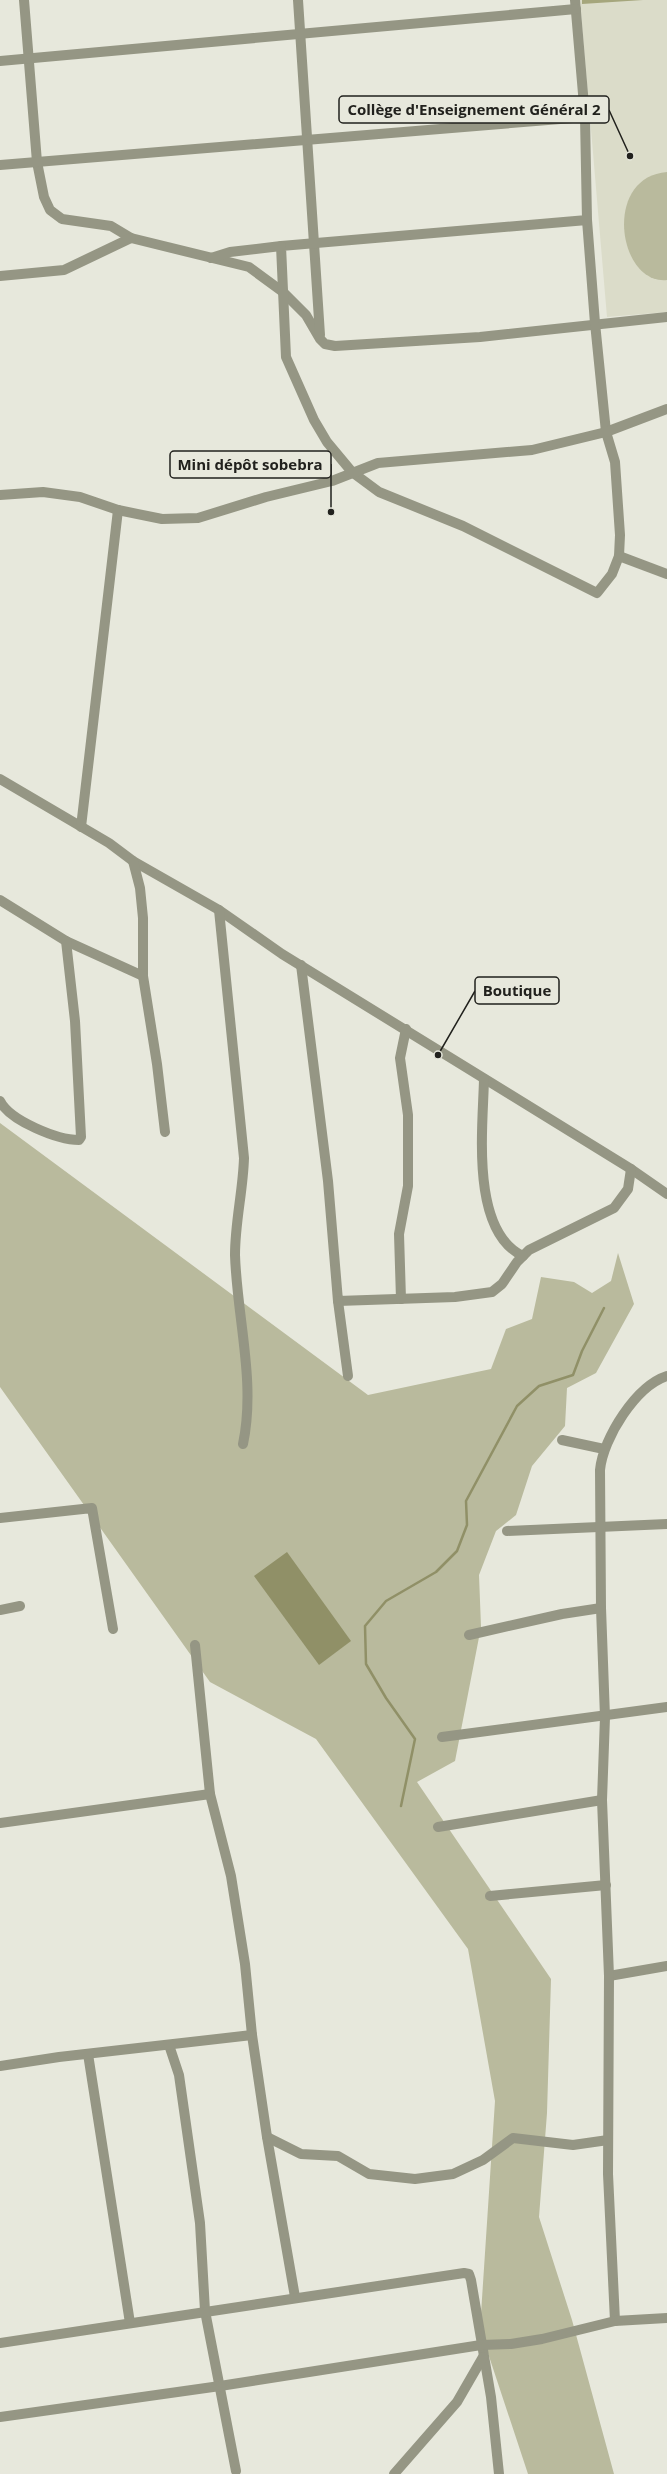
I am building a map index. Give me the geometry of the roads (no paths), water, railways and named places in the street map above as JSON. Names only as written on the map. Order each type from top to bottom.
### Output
[{"type":"street","points":[[24,0],[30,58],[37,162],[44,197],[50,210],[62,219],[73,222],[111,226],[131,238],[249,267],[283,292],[306,315],[320,339],[325,344],[335,346],[480,337],[595,323],[667,317]]},
{"type":"street","points":[[298,0],[306,142],[320,339]]},
{"type":"street","points":[[0,61],[301,35],[575,5],[585,117],[587,220],[595,323],[606,432],[615,462],[620,534],[619,556],[612,574],[597,593],[462,526],[379,492],[352,472],[327,442],[314,420],[290,366],[285,346],[281,246]]},
{"type":"street","points":[[0,165],[160,151],[306,142],[585,117]]},
{"type":"street","points":[[211,258],[230,252],[281,246],[587,220]]},
{"type":"street","points":[[0,276],[64,270],[131,238]]},
{"type":"street","points":[[0,495],[51,493],[80,497],[118,510],[162,518],[198,518],[266,497],[332,481],[352,472],[378,464],[532,450],[606,432],[667,409]]},
{"type":"street","points":[[81,827],[118,510]]},
{"type":"street","points":[[619,556],[667,574]]},
{"type":"street","points":[[0,779],[109,843],[133,860],[219,910],[301,965],[631,1169],[667,1194]]},
{"type":"street","points":[[133,860],[140,888],[143,918],[143,976],[157,1064],[165,1132]]},
{"type":"street","points":[[0,900],[66,941],[143,976]]},
{"type":"street","points":[[219,910],[244,1158],[243,1180],[236,1224],[236,1256],[243,1351],[249,1395],[248,1418],[243,1444]]},
{"type":"street","points":[[0,1101],[28,1123],[59,1138],[79,1140],[81,1137],[75,1021],[66,941]]},
{"type":"street","points":[[301,965],[328,1181],[338,1301],[348,1376]]},
{"type":"street","points":[[400,1299],[399,1234],[408,1186],[408,1115],[400,1058],[406,1029]]},
{"type":"street","points":[[484,1079],[484,1171],[487,1203],[490,1216],[503,1241],[522,1256]]},
{"type":"street","points":[[338,1301],[455,1297],[492,1292],[502,1284],[522,1256],[545,1240],[614,1208],[628,1189],[631,1169]]},
{"type":"street","points":[[615,2321],[608,2140],[609,1976],[602,1800],[605,1717],[601,1608],[600,1470],[604,1449],[627,1410],[651,1384],[667,1376]]},
{"type":"street","points":[[562,1440],[604,1449]]},
{"type":"street","points":[[0,1518],[92,1508],[112,1629]]},
{"type":"street","points":[[507,1531],[667,1524]]},
{"type":"street","points":[[0,1610],[20,1606]]},
{"type":"street","points":[[469,1635],[562,1614],[601,1608]]},
{"type":"street","points":[[195,1644],[210,1794],[231,1876],[245,1964],[252,2035],[267,2137],[295,2297]]},
{"type":"street","points":[[442,1737],[605,1717],[667,1707]]},
{"type":"street","points":[[0,1823],[210,1794]]},
{"type":"street","points":[[438,1827],[602,1800]]},
{"type":"street","points":[[490,1896],[606,1885]]},
{"type":"street","points":[[609,1976],[667,1966]]},
{"type":"street","points":[[0,2066],[252,2035]]},
{"type":"street","points":[[169,2045],[179,2075],[200,2223],[205,2311],[236,2471]]},
{"type":"street","points":[[88,2054],[130,2323]]},
{"type":"street","points":[[267,2137],[301,2154],[338,2156],[368,2174],[415,2179],[453,2174],[482,2160],[513,2138],[573,2145],[608,2140]]},
{"type":"street","points":[[0,2343],[295,2297],[464,2273],[469,2274],[491,2397],[499,2474]]},
{"type":"street","points":[[0,2417],[220,2386],[481,2344],[510,2344],[542,2339],[615,2321],[667,2318]]},
{"type":"street","points":[[394,2474],[457,2402],[484,2357]]},
{"type":"waterway","points":[[401,1806],[415,1739],[386,1698],[366,1664],[365,1626],[386,1601],[436,1572],[457,1551],[467,1525],[466,1501],[517,1406],[539,1386],[573,1375],[582,1351],[604,1308]]},
{"type":"place","name":"Collège d'Enseignement Général 2","points":[[630,156]]},
{"type":"place","name":"Mini dépôt sobebra","points":[[331,512]]},
{"type":"place","name":"Boutique","points":[[438,1055]]}]
